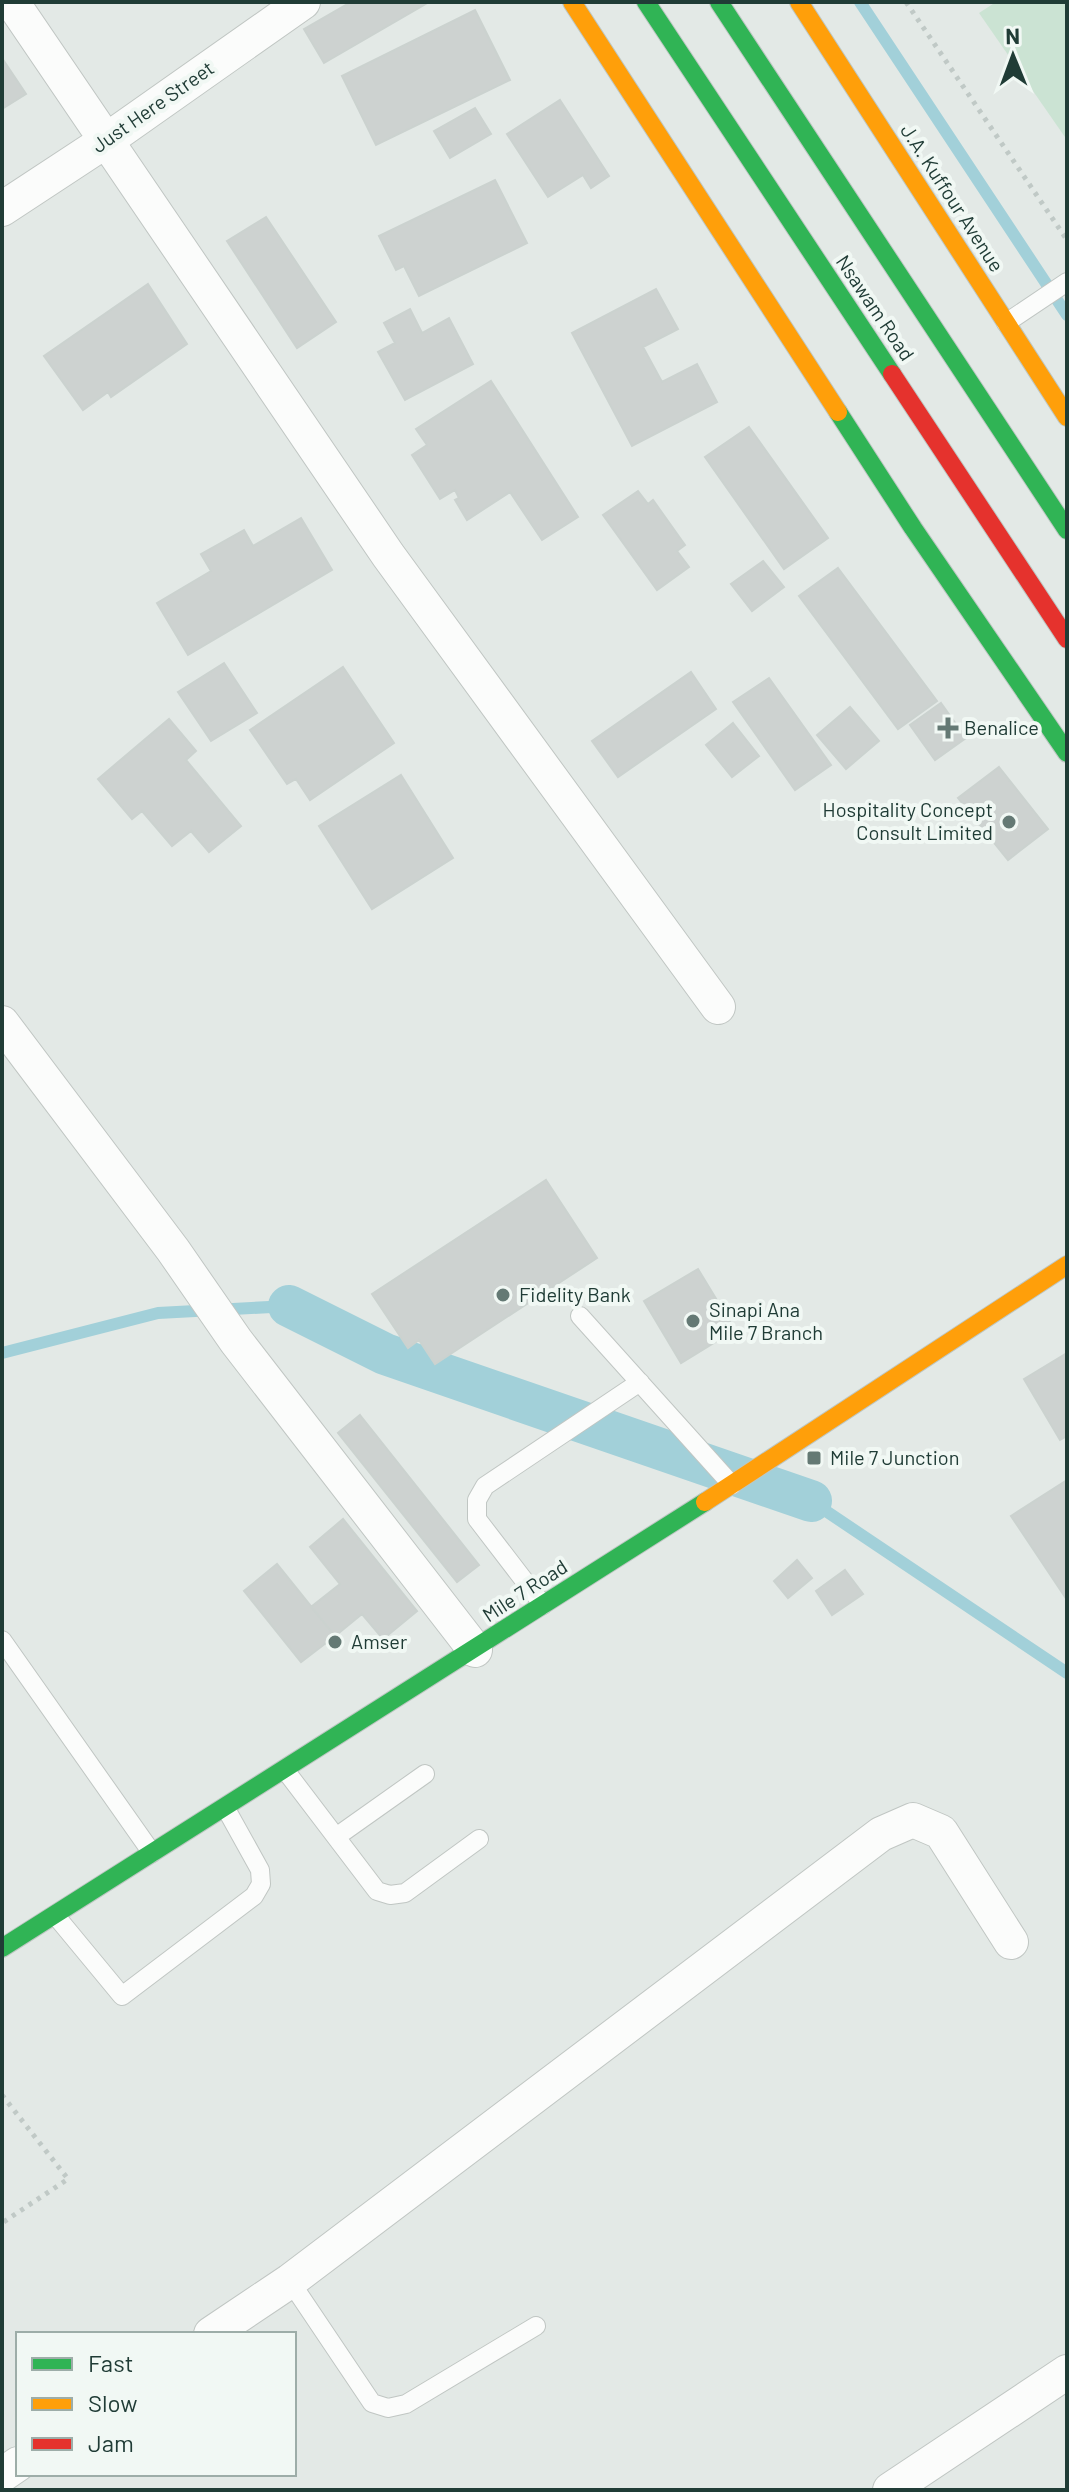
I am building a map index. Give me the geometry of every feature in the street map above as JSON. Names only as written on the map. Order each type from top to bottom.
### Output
[{"type":"main road","points":[[572,2],[913,528],[1067,753]]},
{"type":"main road","name":"Nsawam Road","points":[[646,2],[1067,639]]},
{"type":"main road","name":"Nsawam Road","points":[[719,2],[1067,530]]},
{"type":"main road","name":"J.A. Kuffour Avenue","points":[[799,2],[1067,417]]},
{"type":"main road","name":"Mile 7 Road","points":[[2,1948],[475,1650],[1067,1265]]},
{"type":"street","points":[[12,2],[388,555],[718,1007]]},
{"type":"street","name":"Just Here Street","points":[[2,209],[107,140],[303,2]]},
{"type":"street","points":[[2,1023],[173,1250],[236,1341],[475,1650]]},
{"type":"street","points":[[214,2332],[290,2281],[881,1834],[913,1820],[941,1832],[1011,1942]]},
{"type":"street","points":[[890,2490],[1067,2372]]},
{"type":"lane","points":[[1006,323],[1067,282]]},
{"type":"lane","points":[[580,1316],[732,1485]]},
{"type":"lane","points":[[543,1605],[477,1519],[477,1500],[485,1486],[640,1382]]},
{"type":"lane","points":[[2,1640],[152,1853]]},
{"type":"lane","points":[[285,1770],[377,1891],[390,1895],[405,1893],[479,1839]]},
{"type":"lane","points":[[336,1837],[425,1774]]},
{"type":"lane","points":[[55,1915],[122,1996],[254,1896],[261,1884],[260,1870],[225,1807]]},
{"type":"lane","points":[[290,2281],[372,2403],[388,2408],[406,2404],[536,2326]]},
{"type":"path","points":[[906,2],[1067,240]]},
{"type":"path","points":[[2,2095],[68,2179],[2,2223]]},
{"type":"green space","points":[[996,2],[1067,2],[1067,140],[979,13]]},
{"type":"building","points":[[351,2],[429,2],[324,63],[304,29]]},
{"type":"building","points":[[475,10],[510,80],[376,145],[342,76]]},
{"type":"building","points":[[2,58],[26,94],[2,109]]},
{"type":"building","points":[[560,100],[609,176],[591,188],[583,175],[548,197],[507,134]]},
{"type":"building","points":[[475,108],[491,134],[450,158],[434,131]]},
{"type":"building","points":[[495,180],[527,243],[419,296],[404,266],[396,270],[379,236]]},
{"type":"building","points":[[266,217],[336,322],[297,348],[227,241]]},
{"type":"building","points":[[148,284],[187,344],[111,397],[108,392],[83,410],[44,356]]},
{"type":"building","points":[[656,289],[678,329],[643,347],[662,382],[697,364],[717,402],[632,446],[572,333]]},
{"type":"building","points":[[410,309],[422,333],[449,318],[473,364],[405,400],[378,352],[395,343],[384,323]]},
{"type":"building","points":[[491,381],[578,517],[542,540],[510,492],[467,520],[455,500],[459,498],[455,490],[440,499],[412,455],[427,445],[416,429]]},
{"type":"building","points":[[749,427],[828,538],[784,569],[705,457]]},
{"type":"building","points":[[638,491],[648,504],[653,500],[685,545],[677,551],[689,567],[657,590],[603,515]]},
{"type":"building","points":[[301,518],[332,570],[188,655],[157,603],[211,571],[201,554],[244,530],[253,546]]},
{"type":"building","points":[[763,561],[784,587],[752,611],[731,584]]},
{"type":"building","points":[[838,568],[937,701],[898,729],[799,596]]},
{"type":"building","points":[[224,663],[257,713],[211,741],[178,692]]},
{"type":"building","points":[[343,667],[394,743],[310,800],[296,779],[287,784],[250,730]]},
{"type":"building","points":[[691,672],[716,709],[618,777],[592,741]]},
{"type":"building","points":[[769,678],[831,765],[795,790],[733,702]]},
{"type":"building","points":[[941,703],[966,738],[935,760],[910,725]]},
{"type":"building","points":[[850,707],[879,741],[846,769],[817,735]]},
{"type":"building","points":[[169,719],[196,751],[186,760],[241,826],[209,852],[191,831],[172,846],[142,811],[132,819],[98,779]]},
{"type":"building","points":[[733,723],[759,756],[732,777],[706,745]]},
{"type":"building","points":[[999,767],[1048,829],[1008,860],[958,798]]},
{"type":"building","points":[[401,775],[453,858],[372,909],[319,826]]},
{"type":"building","points":[[546,1180],[597,1258],[435,1364],[419,1340],[408,1348],[372,1294]]},
{"type":"building","points":[[698,1269],[735,1330],[681,1363],[644,1301]]},
{"type":"building","points":[[1067,1353],[1067,1436],[1060,1440],[1024,1379]]},
{"type":"building","points":[[360,1415],[479,1565],[457,1582],[338,1433]]},
{"type":"building","points":[[1067,1480],[1067,1600],[1011,1516]]},
{"type":"building","points":[[343,1519],[417,1611],[383,1639],[362,1614],[335,1636],[311,1607],[340,1584],[310,1547]]},
{"type":"building","points":[[797,1560],[812,1578],[788,1598],[774,1581]]},
{"type":"building","points":[[277,1564],[335,1636],[301,1662],[244,1591]]},
{"type":"building","points":[[845,1570],[863,1594],[832,1615],[816,1591]]},
{"type":"waterway","points":[[860,2],[1067,315]]},
{"type":"waterway","points":[[2,1353],[158,1313],[289,1306]]},
{"type":"waterway","points":[[289,1306],[385,1354],[811,1501]]},
{"type":"waterway","points":[[811,1501],[1067,1673]]},
{"type":"traffic: fast","points":[[646,2],[892,374]]},
{"type":"traffic: fast","points":[[719,2],[1067,530]]},
{"type":"traffic: fast","points":[[838,412],[913,528],[1067,753]]},
{"type":"traffic: fast","points":[[2,1948],[705,1502]]},
{"type":"traffic: slow","points":[[572,2],[838,412]]},
{"type":"traffic: slow","points":[[799,2],[1067,417]]},
{"type":"traffic: slow","points":[[705,1502],[1067,1265]]},
{"type":"traffic: jam","points":[[892,374],[1067,639]]},
{"type":"place","name":"Benalice","points":[[948,728]]},
{"type":"place","name":"Hospitality Concept Consult Limited","points":[[1009,822]]},
{"type":"place","name":"Fidelity Bank","points":[[503,1295]]},
{"type":"place","name":"Sinapi Ana Mile 7 Branch","points":[[693,1321]]},
{"type":"place","name":"Mile 7 Junction","points":[[814,1458]]},
{"type":"place","name":"Amser","points":[[335,1642]]}]
